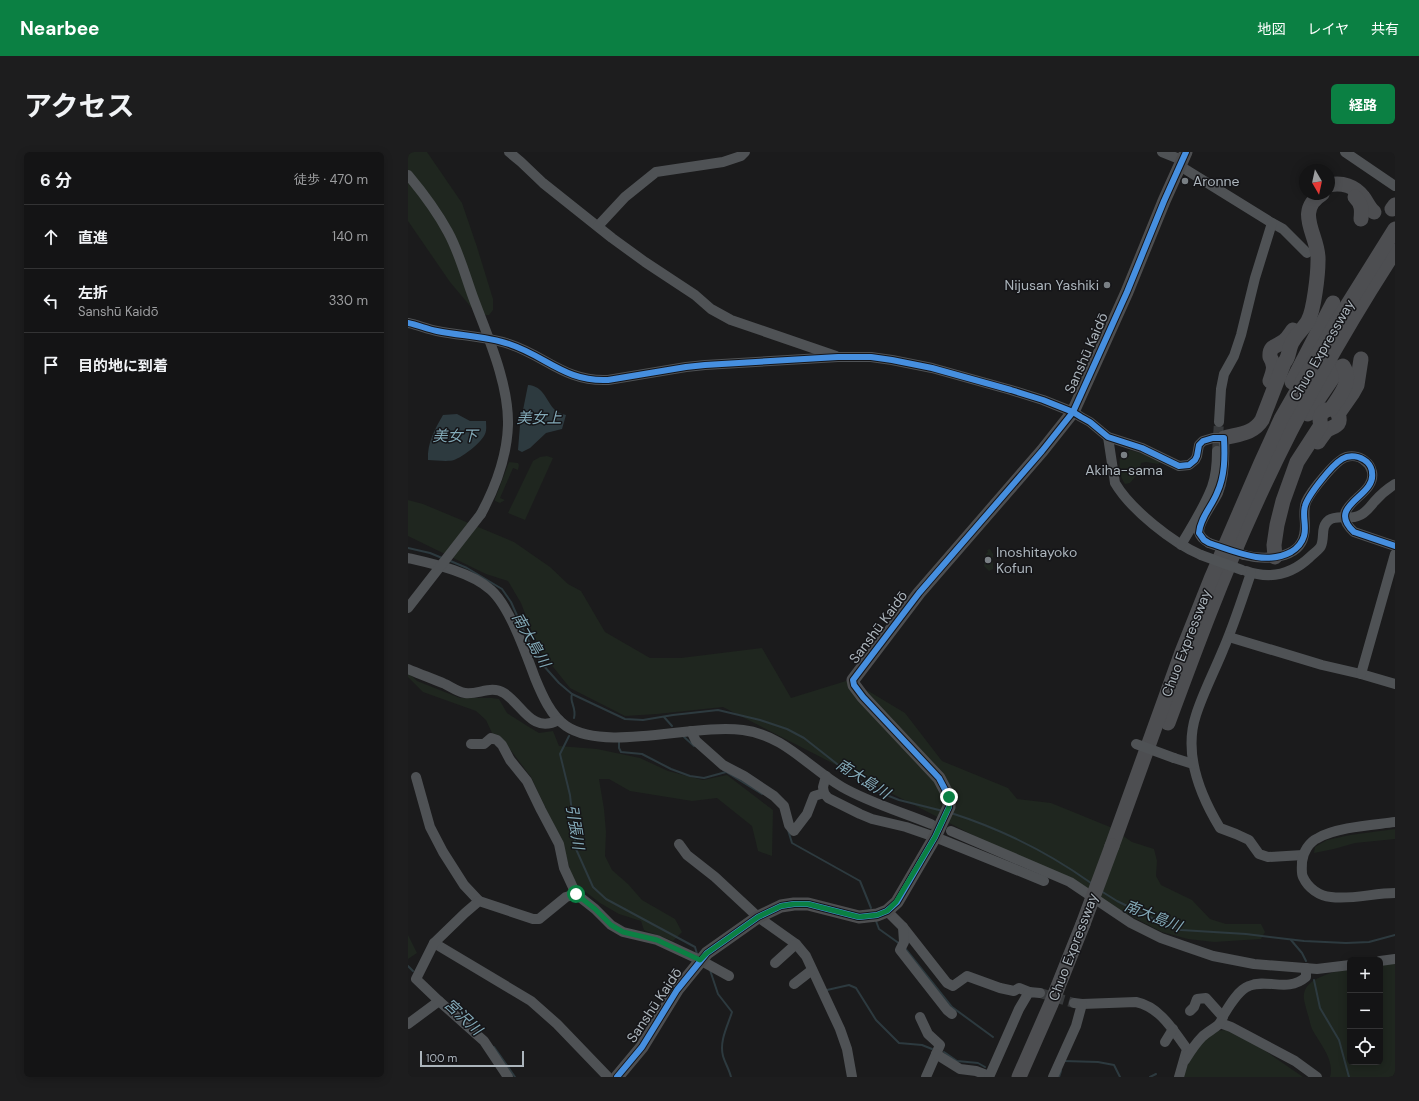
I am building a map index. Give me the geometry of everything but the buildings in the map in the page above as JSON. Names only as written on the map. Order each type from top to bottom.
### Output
[{"type":"highway","points":[[1335,185],[1345,185],[1355,189],[1363,196],[1371,209],[1368,216],[1360,202],[1353,195],[1344,191],[1335,190]]},
{"type":"highway","points":[[1221,444],[1249,426],[1254,421],[1274,368],[1270,357],[1270,350],[1272,347],[1286,339],[1304,315],[1313,258],[1312,248],[1303,226],[1302,214],[1308,200]]},
{"type":"highway","points":[[1221,444],[1254,430],[1259,426],[1284,363],[1288,357],[1291,344],[1308,320],[1312,309],[1319,259],[1318,248],[1309,225],[1309,214],[1315,200]]},
{"type":"highway","name":"Chuo Expressway","points":[[1030,1077],[1060,1007],[1117,847],[1221,584],[1247,508],[1281,419],[1335,325],[1395,229]]},
{"type":"highway","name":"Chuo Expressway","points":[[1247,508],[1314,386],[1373,285],[1395,251]]},
{"type":"highway","points":[[1247,508],[1245,490],[1272,422],[1333,303]]},
{"type":"highway","points":[[1291,478],[1323,434],[1328,429],[1336,427],[1340,418],[1338,414],[1357,385],[1361,359]]},
{"type":"highway","points":[[1247,508],[1341,366],[1346,370],[1346,387],[1331,409],[1327,410],[1321,416],[1321,425],[1297,462],[1276,525],[1274,545],[1275,557]]},
{"type":"highway","name":"Chuo Expressway","points":[[1018,1077],[1088,926]]},
{"type":"main road","name":"Sanshū Kaidō","points":[[617,1077],[642,1046],[677,990],[700,960],[707,953],[758,917],[781,906],[808,904],[859,917],[877,915],[887,911],[896,902],[935,837],[949,807],[949,797],[939,778],[863,697],[854,685],[853,680],[919,593],[1042,451],[1073,412],[1127,292],[1183,159]]},
{"type":"street","points":[[509,152],[543,183],[598,226],[645,262],[695,295],[711,309],[731,320],[838,357]]},
{"type":"street","points":[[598,226],[625,197],[656,172],[723,162],[741,156],[745,152]]},
{"type":"street","points":[[1162,152],[1183,159],[1272,223],[1283,229],[1307,254]]},
{"type":"street","points":[[1345,152],[1395,186]]},
{"type":"street","points":[[408,175],[433,206],[449,234],[460,261],[502,381],[507,404],[508,423],[504,457],[494,487],[481,514],[408,608]]},
{"type":"street","points":[[1219,422],[1221,389],[1224,374],[1234,356],[1241,335],[1255,278],[1272,223]]},
{"type":"street","points":[[408,323],[437,331],[509,344],[522,349],[572,376],[595,381],[686,367],[838,357],[871,357],[892,360],[932,368],[1011,390],[1073,412],[1090,422],[1108,437],[1142,448],[1174,464],[1184,466],[1195,460],[1199,445],[1203,441],[1214,438],[1221,444],[1225,460],[1221,481],[1215,498],[1200,528],[1201,536],[1209,543],[1244,555],[1261,558],[1275,557],[1292,552],[1304,536],[1304,510],[1307,500],[1336,464],[1347,457],[1360,457],[1370,465],[1372,479],[1368,488],[1350,505],[1347,510],[1346,517],[1350,528],[1354,532],[1395,546]]},
{"type":"street","points":[[1108,437],[1115,483],[1130,503],[1182,545],[1201,555],[1247,571],[1275,575],[1293,570],[1303,563],[1322,544],[1323,527],[1325,524],[1333,518],[1359,516],[1388,488],[1395,484]]},
{"type":"street","points":[[1182,545],[1212,487],[1221,444]]},
{"type":"street","points":[[1361,674],[1395,554]]},
{"type":"street","points":[[408,558],[464,574],[482,583],[498,596],[511,620],[540,691],[559,720],[575,731],[590,736],[601,737],[621,737],[732,729],[760,734],[769,737],[786,747],[841,787],[859,796],[931,824]]},
{"type":"street","points":[[1247,571],[1229,637],[1196,715],[1192,745],[1193,764],[1201,791],[1220,828],[1249,840],[1259,854],[1268,857],[1303,855]]},
{"type":"street","points":[[1229,637],[1322,665],[1395,684]]},
{"type":"street","points":[[408,669],[464,693],[476,693],[495,689],[504,693],[534,722],[544,724],[553,723],[559,720]]},
{"type":"street","points":[[691,731],[696,741],[723,765],[744,776],[774,796],[784,806],[789,825],[794,831],[806,814],[814,796],[824,793]]},
{"type":"street","points":[[471,744],[484,744],[491,738],[497,740],[502,745],[510,760],[527,781],[559,844],[564,868],[576,894],[595,909],[611,925],[623,932],[657,940],[700,960],[729,976]]},
{"type":"street","points":[[1136,744],[1193,764]]},
{"type":"street","points":[[826,776],[823,787],[824,793],[828,798],[872,819],[906,827],[935,837],[1044,881]]},
{"type":"street","points":[[416,777],[430,827],[443,852],[464,885],[479,901],[533,919],[539,919],[566,897],[576,894]]},
{"type":"street","points":[[1395,822],[1355,828],[1317,838],[1308,845],[1303,855],[1302,875],[1306,884],[1323,895],[1342,898],[1395,893]]},
{"type":"street","points":[[951,831],[1070,882],[1132,923],[1161,938],[1214,956],[1231,961],[1306,968],[1328,968],[1347,965]]},
{"type":"street","points":[[679,844],[688,855],[715,877],[758,917],[796,944],[806,956],[842,1035],[847,1049],[852,1077]]},
{"type":"street","points":[[479,901],[434,942],[416,979],[484,1041],[508,1077]]},
{"type":"street","points":[[887,911],[903,928],[947,984],[952,986],[967,976],[1000,988],[1014,990],[1019,988],[1029,992],[1040,993]]},
{"type":"street","points":[[903,928],[902,946],[947,1010],[952,1014]]},
{"type":"street","points":[[434,942],[531,1001],[557,1024],[608,1077]]},
{"type":"street","points":[[775,963],[796,944]]},
{"type":"street","points":[[925,944],[930,954],[928,959]]},
{"type":"street","points":[[1383,961],[1395,959]]},
{"type":"street","points":[[1185,1060],[1201,1038],[1221,1020],[1242,989],[1250,985],[1258,984],[1282,985],[1296,983],[1306,977],[1306,968]]},
{"type":"street","points":[[794,984],[812,970]]},
{"type":"street","points":[[936,1054],[960,1069],[976,1071],[989,1077],[1019,1009],[1029,992]]},
{"type":"street","points":[[1190,1011],[1197,999],[1206,998],[1221,1020],[1295,1061],[1316,1077]]},
{"type":"street","points":[[408,1024],[439,1000]]},
{"type":"street","points":[[1053,1077],[1076,1026],[1078,1003],[1124,1002],[1145,1004],[1173,1026],[1187,1049],[1179,1077]]},
{"type":"street","points":[[920,1017],[928,1034],[940,1045],[926,1077]]},
{"type":"street","points":[[1165,1042],[1173,1026]]},
{"type":"shaded area","points":[[408,152],[427,152],[462,203],[493,299],[493,310],[489,315],[483,315],[471,307],[450,282],[408,221]]},
{"type":"shaded area","points":[[1130,450],[1162,461],[1158,464],[1146,462],[1141,463],[1139,472],[1130,483],[1125,484],[1121,474],[1120,456]]},
{"type":"shaded area","points":[[547,456],[553,458],[525,520],[508,513],[533,461],[540,457]]},
{"type":"shaded area","points":[[509,462],[518,463],[518,470],[513,468],[500,498],[505,500],[500,503],[495,501],[495,499]]},
{"type":"shaded area","points":[[408,500],[423,504],[514,542],[550,567],[568,584],[581,591],[605,632],[650,658],[681,658],[762,648],[791,698],[846,681],[870,692],[905,713],[942,761],[1008,788],[1017,799],[1051,803],[1110,827],[1132,842],[1154,849],[1157,861],[1156,876],[1161,885],[1192,900],[1210,919],[1226,924],[1261,924],[1265,932],[1261,939],[1214,942],[1188,939],[1162,932],[723,707],[625,716],[570,688],[538,648],[521,603],[508,581],[486,574],[408,536]]},
{"type":"shaded area","points":[[990,549],[993,554],[993,569],[989,571],[984,566],[985,557],[988,552],[987,550]]},
{"type":"shaded area","points":[[408,672],[417,681],[460,698],[499,699],[507,713],[539,733],[553,731],[559,746],[597,749],[640,758],[668,771],[703,780],[727,775],[773,810],[772,856],[758,851],[752,826],[717,798],[692,801],[630,791],[609,779],[599,779],[606,832],[605,856],[612,870],[628,884],[642,900],[675,919],[682,932],[673,941],[644,930],[641,921],[619,914],[600,903],[578,886],[572,876],[562,843],[531,777],[500,736],[492,733],[486,720],[476,711],[423,692],[408,677]]},
{"type":"shaded area","points":[[1395,829],[1395,839],[1355,843],[1314,853],[1315,847],[1327,840],[1350,835]]},
{"type":"shaded area","points":[[408,935],[417,953],[408,959]]},
{"type":"shaded area","points":[[1395,962],[1395,1077],[1330,1077],[1331,1071],[1329,1058],[1312,1029],[1304,1001],[1306,988],[1316,979],[1338,971],[1347,970],[1347,1065],[1383,1065],[1383,965]]},
{"type":"shaded area","points":[[1226,1030],[1261,1048],[1303,1077],[1182,1077],[1195,1052],[1214,1031]]},
{"type":"water","name":"美女上","points":[[528,385],[538,388],[555,410],[566,415],[562,429],[546,433],[530,448],[522,452],[518,450],[520,425]]},
{"type":"water","name":"美女下","points":[[457,414],[470,421],[486,421],[485,434],[472,449],[454,460],[428,460],[430,442],[443,415]]},
{"type":"waterway","name":"南大島川","points":[[408,548],[430,553],[442,558]]},
{"type":"waterway","name":"南大島川","points":[[448,560],[467,568],[502,589],[511,602],[527,638],[543,665],[559,683],[572,694],[625,719],[643,720],[718,710],[760,720],[787,729],[804,738],[851,775],[879,792],[899,800],[943,811]]},
{"type":"waterway","name":"引張川","points":[[572,694],[571,700],[575,711],[574,718]]},
{"type":"waterway","points":[[664,717],[672,726]]},
{"type":"waterway","name":"引張川","points":[[569,736],[560,754],[570,795],[576,849],[593,887],[606,899],[695,947],[697,954]]},
{"type":"waterway","points":[[683,736],[694,746]]},
{"type":"waterway","points":[[619,742],[621,752],[642,754],[671,769],[690,776],[704,778],[726,772]]},
{"type":"waterway","points":[[723,770],[762,794]]},
{"type":"waterway","name":"南大島川","points":[[951,813],[1006,834],[1041,852],[1091,883]]},
{"type":"waterway","points":[[788,830],[792,843],[860,881],[871,908]]},
{"type":"waterway","name":"南大島川","points":[[1101,891],[1117,901],[1166,925],[1181,930],[1246,934],[1304,941],[1346,943],[1369,942],[1395,935]]},
{"type":"waterway","points":[[876,921],[879,929],[900,944]]},
{"type":"waterway","points":[[1291,940],[1302,953],[1306,961]]},
{"type":"waterway","points":[[905,948],[952,1007],[993,1037]]},
{"type":"waterway","name":"宮沢川","points":[[408,966],[413,971]]},
{"type":"waterway","name":"引張川","points":[[710,970],[718,994],[732,1012],[724,1033],[722,1045],[723,1056],[731,1077]]},
{"type":"waterway","points":[[1314,980],[1320,1008],[1339,1040],[1349,1077]]},
{"type":"waterway","points":[[827,990],[849,985],[856,988],[876,1020],[899,1043],[922,1045],[932,1049]]},
{"type":"waterway","name":"宮沢川","points":[[494,1047],[515,1077]]},
{"type":"waterway","points":[[944,1052],[957,1061],[978,1063],[985,1067]]},
{"type":"waterway","points":[[1064,1061],[1098,1062],[1114,1065],[1120,1077]]},
{"type":"waterway","points":[[1059,1077],[1061,1071]]},
{"type":"waterway","points":[[1150,1077],[1156,1074]]},
{"type":"tunnel","points":[[1217,451],[1219,422]]},
{"type":"tunnel","points":[[1040,993],[1074,1003]]},
{"type":"cycle path","points":[[617,1077],[642,1047],[677,990],[707,953],[758,917],[781,906],[794,904],[808,904],[859,917],[877,915],[887,911],[897,902],[935,837],[949,807],[949,797],[939,778],[863,697],[854,685],[853,680],[919,593],[1042,451],[1073,412],[1127,292],[1164,201],[1186,152]]},
{"type":"cycle path","points":[[408,323],[437,331],[500,341],[522,349],[568,373],[593,380],[608,380],[705,365],[838,357],[871,357],[892,360],[932,368],[1043,400],[1073,412],[1090,422],[1108,437],[1142,448],[1179,466],[1189,465],[1195,460],[1199,445],[1203,441],[1213,438],[1224,438],[1222,480],[1215,498],[1206,512],[1199,533],[1204,540],[1209,543],[1250,556],[1271,558],[1291,552],[1297,547],[1304,536],[1305,506],[1315,488],[1342,459],[1352,456],[1358,457],[1367,462],[1370,466],[1372,472],[1371,481],[1367,489],[1348,508],[1345,515],[1347,523],[1354,532],[1395,546]]},
{"type":"place","name":"Aronne","points":[[1185,181]]},
{"type":"place","name":"Nijusan Yashiki","points":[[1107,285]]},
{"type":"place","name":"Akiha-sama","points":[[1124,455]]},
{"type":"place","name":"Inoshitayoko Kofun","points":[[988,560]]},
{"type":"route","points":[[576,894],[595,909],[611,925],[623,932],[657,940],[700,960],[707,953],[758,917],[781,906],[808,904],[859,917],[877,915],[887,911],[896,902],[935,837],[949,807],[949,797]]}]
